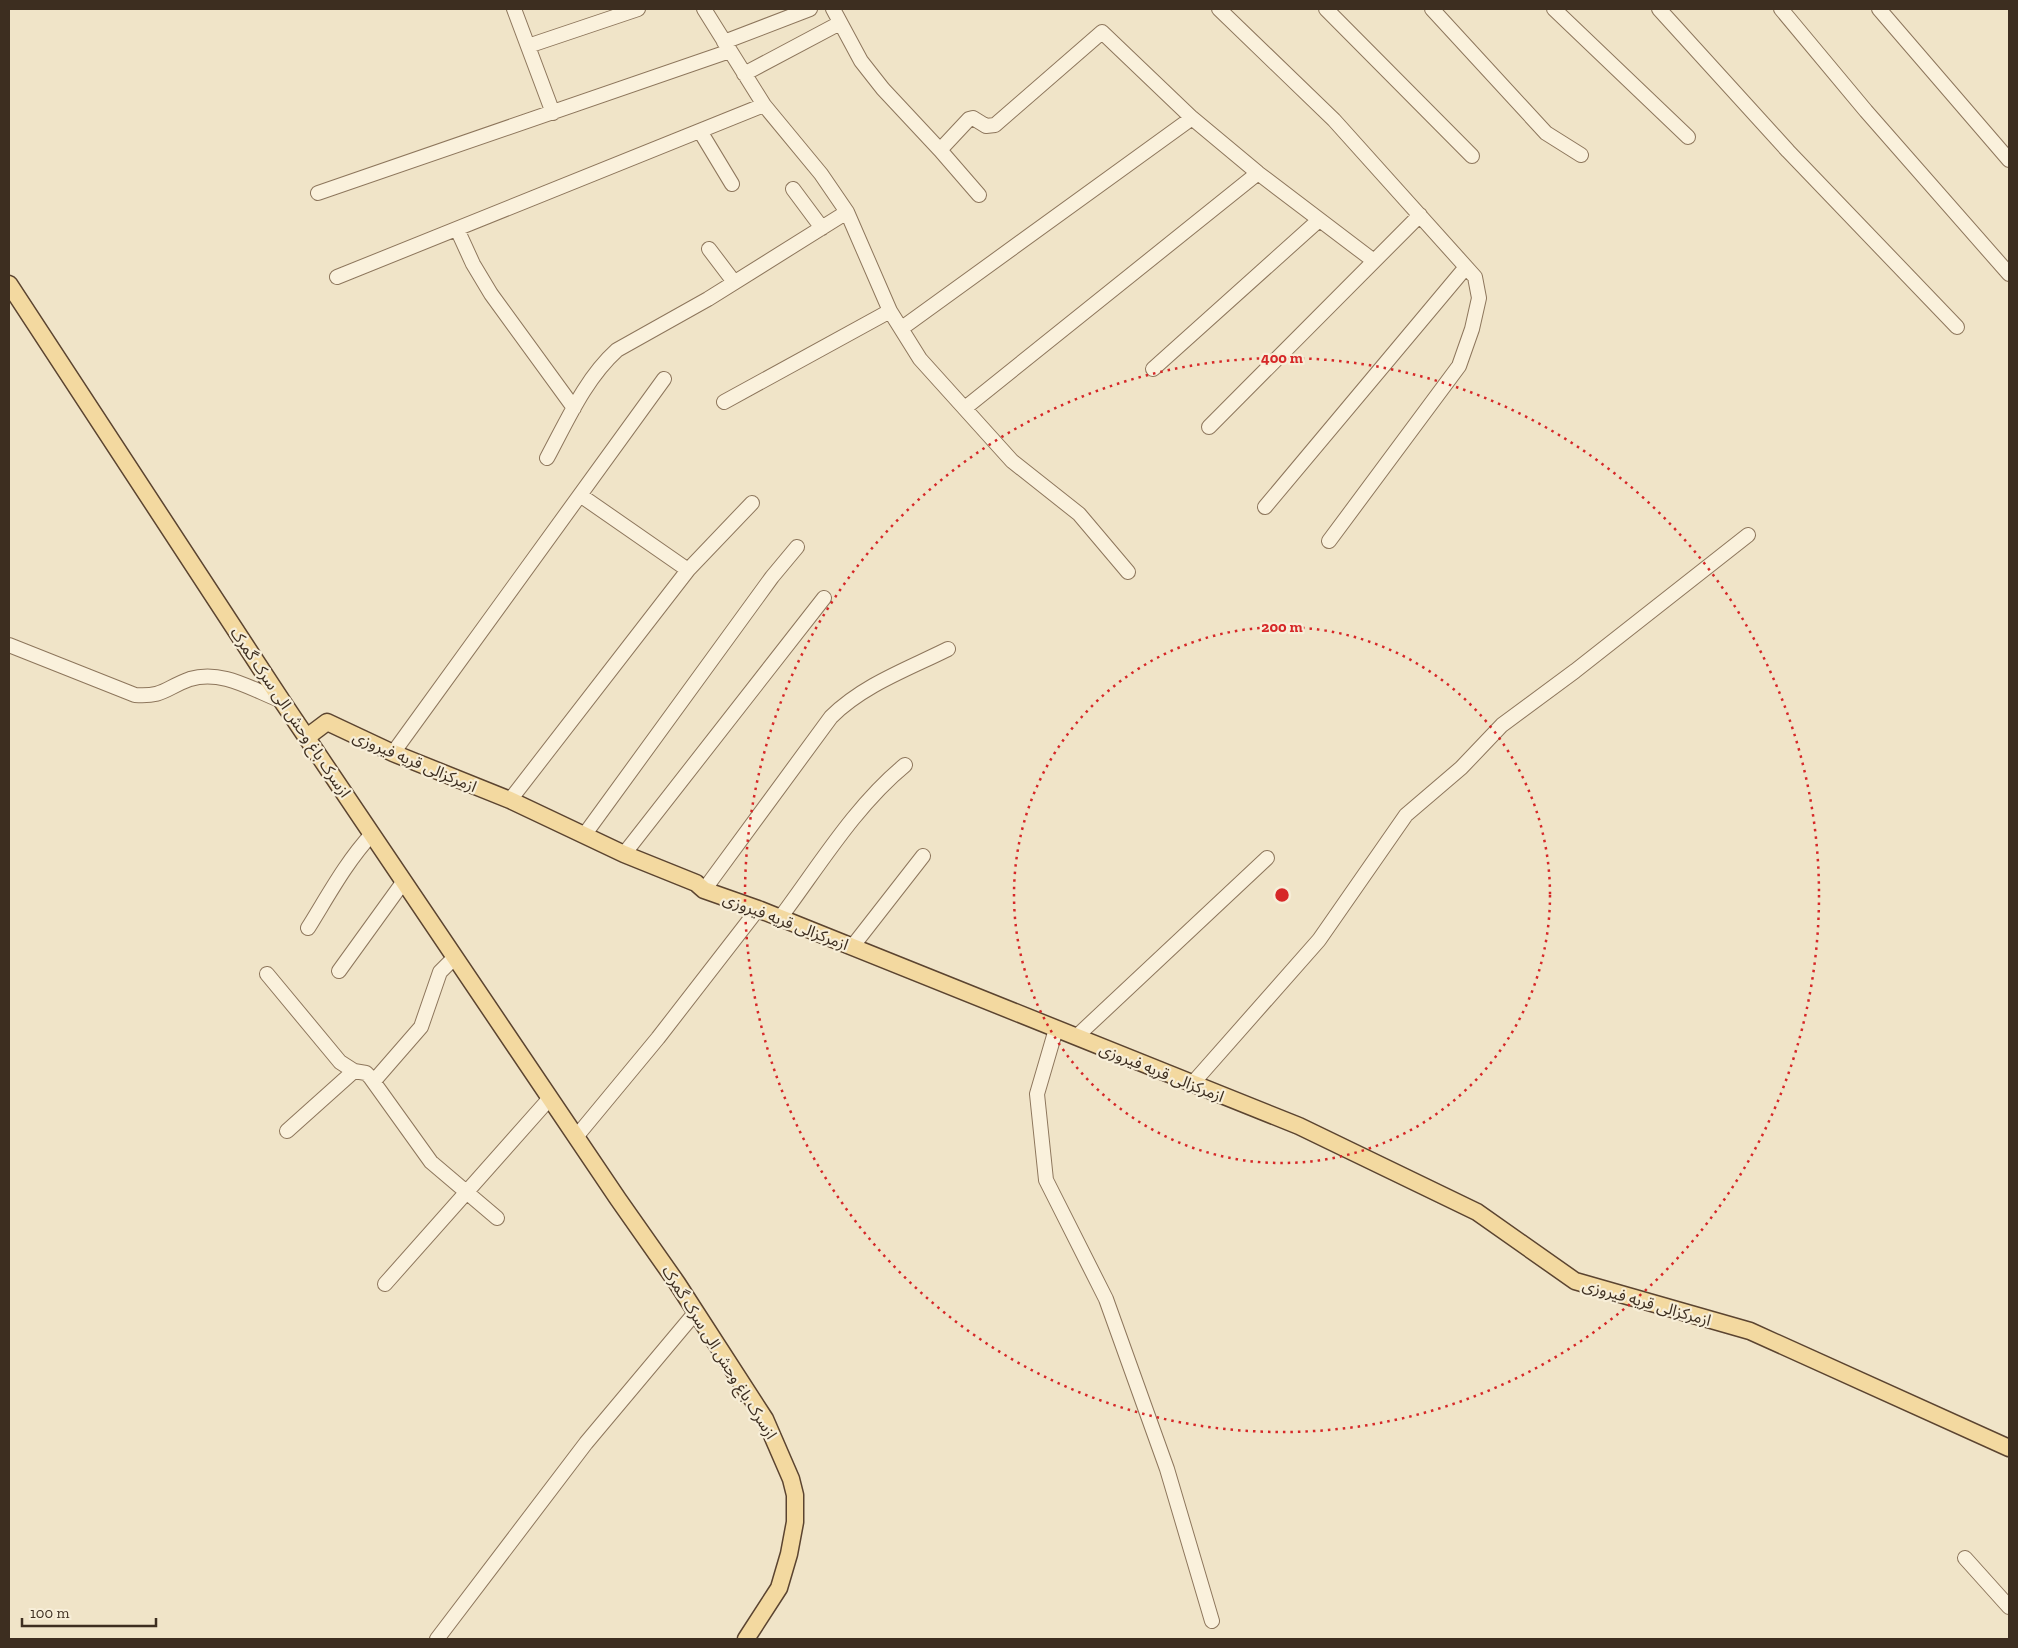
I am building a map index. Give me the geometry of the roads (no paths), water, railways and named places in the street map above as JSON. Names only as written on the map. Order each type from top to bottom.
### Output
[{"type":"main road","name":"ازسرک باغ وحش الی سرک گمرک","points":[[9,286],[306,737],[618,1199],[661,1259],[765,1418],[791,1479],[795,1495],[796,1522],[779,1588],[746,1639]]},
{"type":"main road","name":"ازمرکزالی قریه فیروزی","points":[[306,737],[327,722],[393,753],[510,800],[586,834],[624,854],[696,883],[704,890],[758,909],[1299,1126],[1477,1212],[1575,1281],[1750,1331],[2009,1448]]},
{"type":"street","points":[[514,9],[553,113]]},
{"type":"street","points":[[528,46],[638,9]]},
{"type":"street","points":[[704,9],[764,105],[821,174],[847,212],[890,311],[920,359],[1012,461],[1078,514],[1128,572]]},
{"type":"street","points":[[318,193],[553,113],[727,46],[810,9]]},
{"type":"street","points":[[833,9],[861,61],[883,89],[979,195]]},
{"type":"street","points":[[1219,9],[1334,120],[1475,277],[1479,298],[1472,329],[1460,366],[1329,541]]},
{"type":"street","points":[[1326,9],[1472,156]]},
{"type":"street","points":[[1432,9],[1546,133],[1581,155]]},
{"type":"street","points":[[1554,9],[1688,137]]},
{"type":"street","points":[[1659,9],[1788,151],[1957,327]]},
{"type":"street","points":[[1781,9],[1866,112],[2009,274]]},
{"type":"street","points":[[1879,9],[2009,160]]},
{"type":"street","points":[[744,74],[840,23]]},
{"type":"street","points":[[940,150],[969,119],[973,118],[986,126],[995,125],[1102,32],[1192,118],[1258,173],[1374,261]]},
{"type":"street","points":[[337,277],[764,105]]},
{"type":"street","points":[[902,328],[1192,118]]},
{"type":"street","points":[[700,131],[732,184]]},
{"type":"street","points":[[965,408],[1258,173]]},
{"type":"street","points":[[793,188],[822,228]]},
{"type":"street","points":[[547,458],[574,408],[608,358],[617,350],[734,282],[847,212]]},
{"type":"street","points":[[1209,427],[1420,215]]},
{"type":"street","points":[[1153,369],[1319,220]]},
{"type":"street","points":[[457,229],[491,294],[574,408]]},
{"type":"street","points":[[709,249],[734,282]]},
{"type":"street","points":[[1265,507],[1466,267]]},
{"type":"street","points":[[724,402],[890,311]]},
{"type":"street","points":[[393,753],[664,379]]},
{"type":"street","points":[[580,495],[688,570]]},
{"type":"street","points":[[510,800],[688,570],[714,541],[752,504]]},
{"type":"street","points":[[1192,1084],[1319,940],[1406,815],[1461,768],[1502,725],[1576,671],[1748,536]]},
{"type":"street","points":[[586,834],[772,577],[797,546]]},
{"type":"street","points":[[624,854],[824,598]]},
{"type":"street","points":[[9,645],[135,695],[152,696],[190,679],[220,676],[282,701]]},
{"type":"street","points":[[704,890],[836,713],[860,692],[948,649]]},
{"type":"street","points":[[780,918],[864,805],[883,783],[905,765]]},
{"type":"street","points":[[308,928],[347,867],[372,834]]},
{"type":"street","points":[[852,947],[923,856]]},
{"type":"street","points":[[1076,1037],[1267,858]]},
{"type":"street","points":[[339,972],[404,881]]},
{"type":"street","points":[[576,1137],[658,1038],[758,909]]},
{"type":"street","points":[[374,1081],[421,1027],[440,972],[455,957]]},
{"type":"street","points":[[267,974],[340,1062],[354,1071],[366,1073],[374,1081],[431,1162],[497,1218]]},
{"type":"street","points":[[1056,1029],[1037,1094],[1046,1180],[1106,1299],[1167,1469],[1212,1621]]},
{"type":"street","points":[[286,1131],[354,1071]]},
{"type":"street","points":[[385,1284],[550,1098]]},
{"type":"street","points":[[437,1639],[586,1443],[695,1313]]},
{"type":"street","points":[[1965,1558],[2009,1607]]}]
